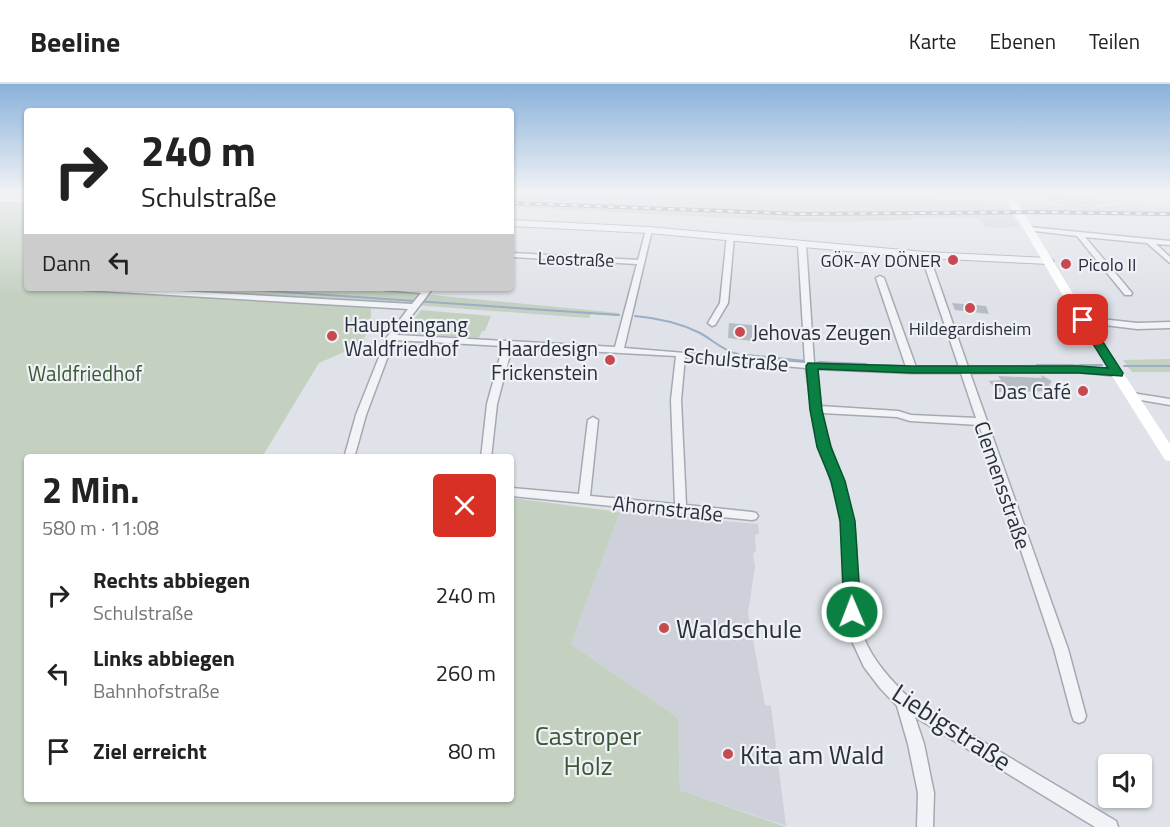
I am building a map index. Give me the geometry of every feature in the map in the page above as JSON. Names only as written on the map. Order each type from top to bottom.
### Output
[{"type":"main road","points":[[1028,229],[1170,456]]},
{"type":"street","points":[[584,227],[649,230],[925,255],[1049,261]]},
{"type":"street","points":[[1028,229],[1170,243]]},
{"type":"street","points":[[619,350],[649,230]]},
{"type":"street","points":[[1079,234],[1128,293]]},
{"type":"street","points":[[712,323],[724,303],[729,237]]},
{"type":"street","points":[[1148,240],[1170,261]]},
{"type":"street","name":"Liebigstraße","points":[[802,244],[816,410],[824,447],[838,481],[848,521],[854,624],[867,659],[879,677],[903,702],[1110,827]]},
{"type":"street","name":"Leostraße","points":[[514,255],[642,262]]},
{"type":"street","name":"Clemensstraße","points":[[925,255],[1061,649],[1079,716]]},
{"type":"street","points":[[880,278],[912,370]]},
{"type":"street","points":[[136,291],[415,307]]},
{"type":"street","points":[[350,454],[361,415],[391,337],[427,291]]},
{"type":"street","points":[[1083,320],[1137,326],[1170,325]]},
{"type":"street","name":"Schulstraße","points":[[391,337],[681,354],[812,366],[912,370],[1078,369],[1117,373]]},
{"type":"street","points":[[486,454],[492,405],[508,344]]},
{"type":"street","points":[[681,354],[676,400],[681,509]]},
{"type":"street","points":[[1132,396],[1170,402]]},
{"type":"street","points":[[816,410],[898,414],[910,418],[981,422]]},
{"type":"street","name":"Ahornstraße","points":[[584,500],[593,420]]},
{"type":"street","name":"Ahornstraße","points":[[514,492],[752,516]]},
{"type":"street","points":[[903,702],[916,744],[926,794],[926,827]]},
{"type":"shaded area","points":[[988,227],[1020,227],[993,228]]},
{"type":"shaded area","name":"Waldschule","points":[[620,512],[758,524],[759,534],[755,535],[756,552],[753,553],[755,567],[748,613],[765,705],[771,706],[786,826],[680,790],[678,718],[571,644]]},
{"type":"green space","points":[[0,227],[24,227],[24,291],[374,291],[619,313],[619,316],[591,314],[589,318],[413,305],[371,306],[371,319],[395,322],[387,332],[367,333],[360,345],[319,363],[264,454],[24,454],[24,802],[514,802],[514,498],[620,512],[571,644],[678,718],[680,790],[786,827],[0,827]]},
{"type":"green space","points":[[421,310],[491,316],[485,331],[482,331],[479,338],[407,334],[405,331]]},
{"type":"green space","points":[[1170,359],[1170,372],[1132,372],[1123,360]]},
{"type":"building","name":"Hildegardisheim","points":[[952,303],[986,306],[989,314],[955,310]]},
{"type":"building","name":"Jehovas Zeugen","points":[[729,323],[752,325],[752,341],[728,338]]},
{"type":"building","points":[[1041,375],[1052,381],[1049,385],[1052,391],[997,392],[989,381],[1001,380],[998,376],[1042,378]]},
{"type":"waterway","points":[[269,291],[619,315]]},
{"type":"waterway","points":[[635,316],[685,326],[738,354]]},
{"type":"waterway","points":[[747,355],[805,361]]},
{"type":"waterway","points":[[819,362],[866,364]]},
{"type":"waterway","points":[[876,365],[907,366]]},
{"type":"waterway","points":[[1037,365],[1073,365]]},
{"type":"waterway","points":[[1080,365],[1102,365]]},
{"type":"waterway","points":[[919,366],[955,366]]},
{"type":"waterway","points":[[969,366],[1026,366]]},
{"type":"waterway","points":[[1124,366],[1170,366]]},
{"type":"place","name":"GÖK-AY DÖNER","points":[[953,260]]},
{"type":"place","name":"Picolo II","points":[[1066,264]]},
{"type":"place","name":"Hildegardisheim","points":[[970,308]]},
{"type":"place","name":"Jehovas Zeugen","points":[[740,332]]},
{"type":"place","name":"Haupteingang Waldfriedhof","points":[[332,336]]},
{"type":"place","name":"Haardesign Frickenstein","points":[[610,360]]},
{"type":"place","name":"Das Café","points":[[1083,391]]},
{"type":"place","name":"Waldschule","points":[[664,628]]},
{"type":"place","name":"Kita am Wald","points":[[728,754]]},
{"type":"route","points":[[852,612],[852,568],[848,521],[838,481],[824,447],[816,410],[812,366],[912,370],[1078,369],[1117,373],[1083,320]]},
{"type":"park label","name":"Waldfriedhof","points":[[85,373]]},
{"type":"park label","name":"Castroper Holz","points":[[588,750]]}]
